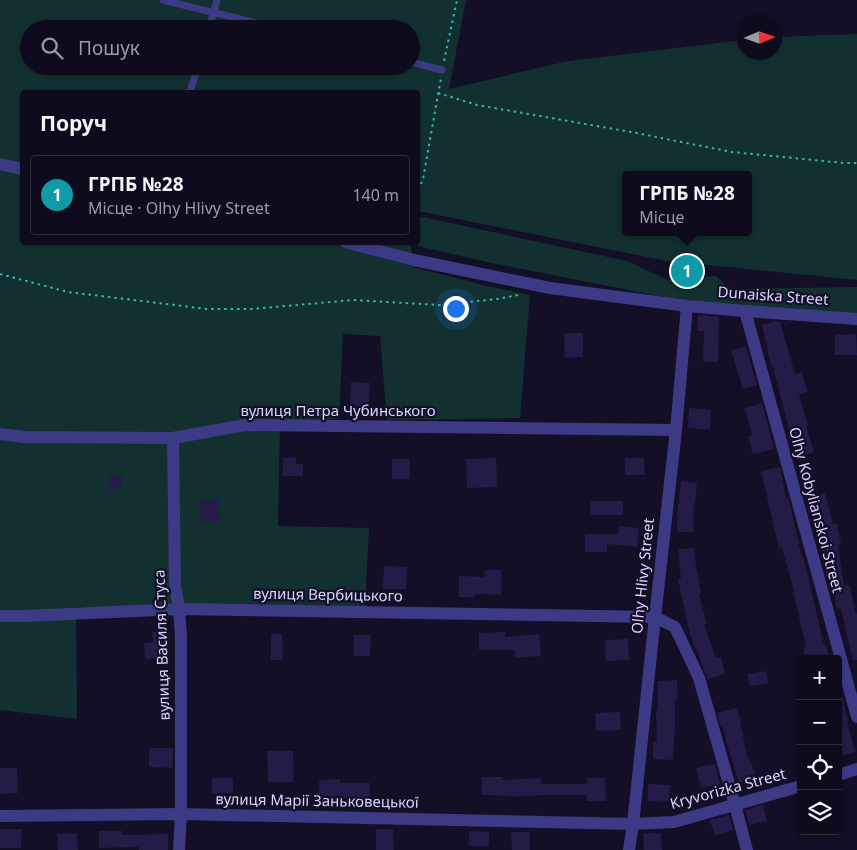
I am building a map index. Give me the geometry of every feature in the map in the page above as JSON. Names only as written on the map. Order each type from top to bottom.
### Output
[{"type":"street","points":[[0,164],[20,169]]},
{"type":"street","name":"Dunaiska Street","points":[[356,245],[414,260],[550,288],[687,306],[857,319]]},
{"type":"street","name":"Olhy Hlivy Street","points":[[629,850],[634,824],[676,430],[687,306]]},
{"type":"street","name":"Olhy Kobylianskoi Street","points":[[744,311],[857,717]]},
{"type":"street","name":"вулиця Петра Чубинського","points":[[0,434],[25,437],[173,438],[245,425],[676,430]]},
{"type":"street","name":"вулиця Василя Стуса","points":[[173,438],[175,586],[181,637],[181,814],[179,850]]},
{"type":"street","name":"вулиця Вербицького","points":[[0,616],[179,609],[655,617]]},
{"type":"street","points":[[655,617],[675,627],[699,678],[746,850]]},
{"type":"street","points":[[842,774],[857,769]]},
{"type":"street","name":"Kryvorizka Street","points":[[634,824],[674,822],[797,787]]},
{"type":"street","name":"вулиця Марії Заньковецької","points":[[0,816],[181,814],[634,824]]},
{"type":"lane","points":[[163,0],[246,20]]},
{"type":"lane","points":[[212,20],[217,0]]},
{"type":"lane","points":[[420,64],[442,70]]},
{"type":"lane","points":[[191,90],[195,75]]},
{"type":"path","points":[[420,186],[423,179],[442,70],[457,0]]},
{"type":"path","points":[[438,93],[477,105],[732,152],[857,163]]},
{"type":"path","points":[[0,274],[68,292],[207,309],[252,310],[353,300],[440,305],[497,299],[523,294]]},
{"type":"green space","points":[[0,0],[466,0],[449,89],[568,61],[737,41],[737,60],[782,60],[782,37],[857,34],[857,280],[667,261],[420,211],[420,90],[20,90],[20,245],[411,245],[413,267],[530,295],[520,418],[387,420],[380,336],[343,334],[339,419],[280,421],[278,526],[369,528],[365,607],[76,607],[77,719],[0,710]]},
{"type":"green space","points":[[420,216],[627,261],[668,280],[716,276],[731,289],[857,287],[857,314],[715,307],[491,263],[414,245],[420,245]]},
{"type":"building","points":[[698,315],[719,317],[718,362],[703,362],[704,331],[697,331]]},
{"type":"building","points":[[776,321],[780,322],[795,374],[802,372],[807,392],[799,394],[814,452],[796,457],[773,367],[767,351],[762,325]]},
{"type":"building","points":[[564,333],[583,333],[583,357],[565,358]]},
{"type":"building","points":[[856,334],[857,355],[835,355],[835,335]]},
{"type":"building","points":[[746,346],[757,385],[743,389],[731,350]]},
{"type":"building","points":[[351,382],[370,383],[369,406],[350,407]]},
{"type":"building","points":[[762,403],[774,449],[753,454],[748,436],[752,435],[745,408]]},
{"type":"building","points":[[689,408],[711,410],[710,430],[688,428]]},
{"type":"building","points":[[296,457],[296,464],[303,464],[303,476],[283,476],[283,458]]},
{"type":"building","points":[[496,458],[497,487],[467,488],[466,459]]},
{"type":"building","points":[[625,458],[644,458],[645,475],[625,475]]},
{"type":"building","points":[[392,459],[410,459],[410,479],[392,479]]},
{"type":"building","points":[[780,467],[786,498],[788,497],[824,645],[826,644],[828,655],[805,655],[803,647],[806,647],[794,591],[782,548],[779,549],[761,471]]},
{"type":"building","points":[[109,475],[122,475],[122,489],[109,489]]},
{"type":"building","points":[[681,481],[697,483],[693,532],[677,532]]},
{"type":"building","points":[[825,493],[833,524],[837,524],[841,544],[838,544],[844,586],[850,585],[857,613],[857,660],[853,660],[841,608],[837,609],[830,576],[827,577],[817,517],[815,518],[810,497]]},
{"type":"building","points":[[199,499],[219,499],[220,522],[199,522]]},
{"type":"building","points":[[590,501],[623,501],[623,515],[590,515]]},
{"type":"building","points":[[619,526],[639,528],[637,547],[607,544],[607,552],[585,552],[585,534],[618,534]]},
{"type":"building","points":[[694,548],[701,593],[699,594],[707,624],[704,624],[716,658],[721,657],[725,674],[708,679],[690,635],[678,579],[681,578],[678,549]]},
{"type":"building","points":[[384,566],[407,567],[406,589],[383,589]]},
{"type":"building","points":[[485,570],[502,570],[501,595],[475,594],[475,597],[459,597],[459,576],[485,577]]},
{"type":"building","points":[[152,632],[169,632],[170,657],[145,659],[144,643],[153,642]]},
{"type":"building","points":[[505,632],[505,637],[539,634],[541,656],[515,658],[515,650],[479,650],[479,633]]},
{"type":"building","points":[[271,634],[282,634],[283,660],[271,660]]},
{"type":"building","points":[[354,635],[371,635],[370,656],[354,656]]},
{"type":"building","points":[[628,639],[629,660],[606,661],[605,640]]},
{"type":"building","points":[[766,671],[768,683],[750,686],[747,674]]},
{"type":"building","points":[[677,680],[678,700],[675,700],[673,760],[653,759],[653,742],[657,742],[656,711],[658,711],[658,681]]},
{"type":"building","points":[[842,694],[847,721],[855,752],[842,756]]},
{"type":"building","points":[[737,708],[748,760],[750,759],[756,777],[739,783],[723,727],[721,727],[717,713]]},
{"type":"building","points":[[620,712],[621,730],[596,731],[595,713]]},
{"type":"building","points":[[149,748],[173,748],[173,768],[149,767]]},
{"type":"building","points":[[267,751],[293,751],[294,782],[268,782]]},
{"type":"building","points":[[715,764],[720,784],[701,788],[696,768]]},
{"type":"building","points":[[0,768],[17,768],[18,793],[0,794]]},
{"type":"building","points":[[482,777],[503,777],[502,780],[541,778],[541,784],[587,784],[587,778],[605,778],[606,801],[587,801],[587,795],[515,797],[482,795]]},
{"type":"building","points":[[212,778],[233,778],[233,793],[212,793]]},
{"type":"building","points":[[340,779],[340,783],[370,783],[370,798],[320,800],[319,780]]},
{"type":"building","points":[[648,784],[670,785],[669,802],[648,801]]},
{"type":"building","points":[[763,805],[767,821],[749,825],[745,810]]},
{"type":"building","points":[[729,815],[733,830],[715,836],[710,820]]},
{"type":"building","points":[[0,829],[22,829],[21,848],[0,848]]},
{"type":"building","points":[[376,829],[393,829],[394,850],[376,850]]},
{"type":"building","points":[[99,831],[122,831],[122,835],[168,834],[168,850],[139,850],[139,847],[99,848]]},
{"type":"building","points":[[469,831],[489,832],[489,846],[469,846]]},
{"type":"building","points":[[511,832],[530,832],[530,850],[512,850]]},
{"type":"building","points":[[77,833],[78,850],[58,850],[57,834]]},
{"type":"building","points":[[643,833],[661,833],[662,850],[644,850]]},
{"type":"place","name":"ГРПБ №28","points":[[687,271]]}]
